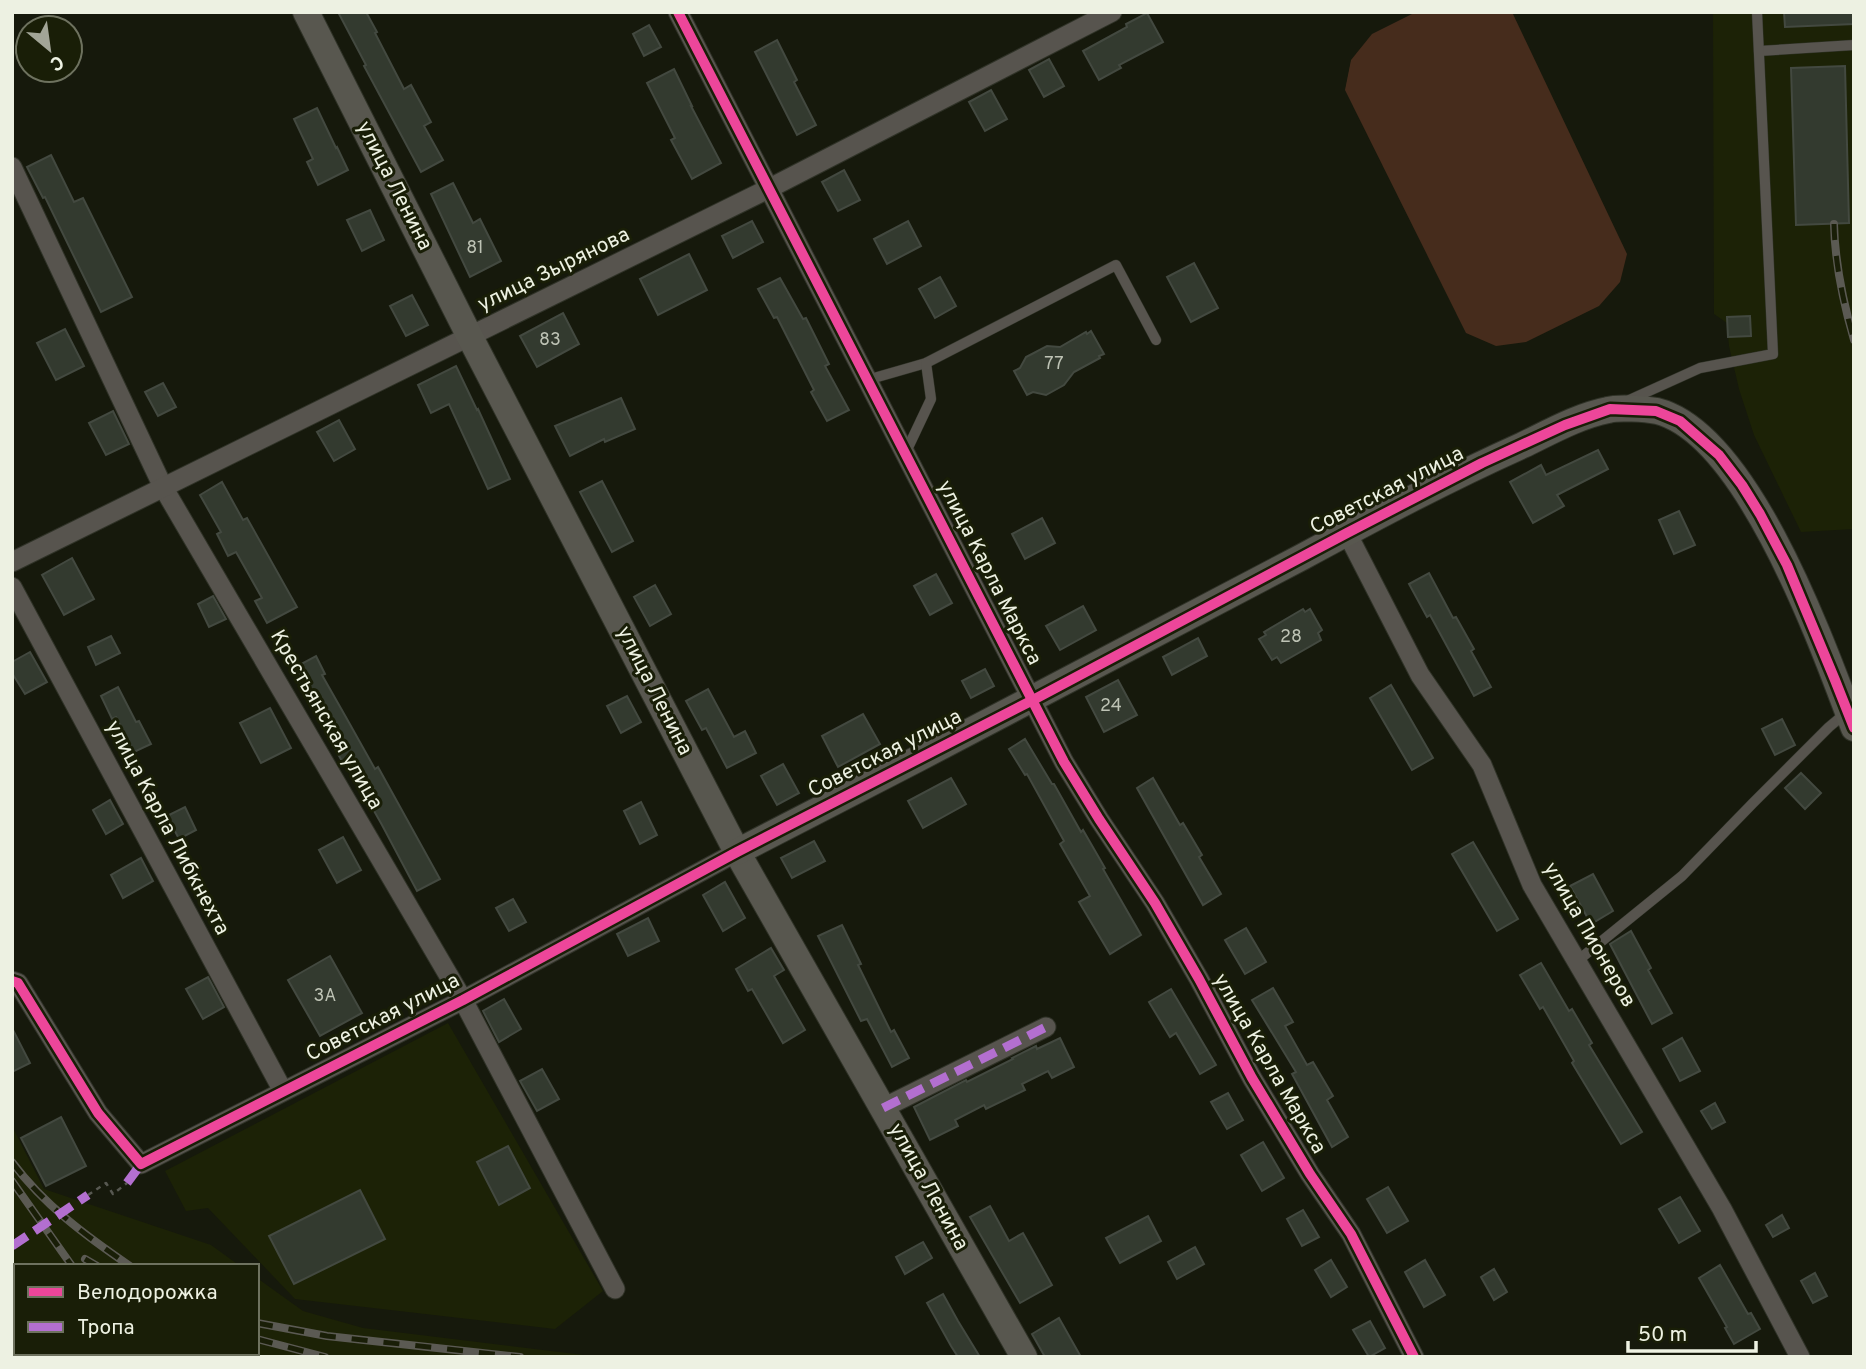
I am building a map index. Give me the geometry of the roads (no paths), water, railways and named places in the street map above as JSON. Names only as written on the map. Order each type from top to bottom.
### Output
[{"type":"main road","name":"улица Ленина","points":[[306,12],[470,337],[737,852],[1024,1357]]},
{"type":"main road","name":"Советская улица","points":[[737,852],[1033,700],[1482,463],[1565,425],[1611,409],[1656,411],[1680,421],[1719,456],[1742,485],[1787,565],[1851,720]]},
{"type":"street","name":"улица Карла Маркса","points":[[678,12],[1064,762],[1155,903],[1252,1078],[1310,1174],[1351,1234],[1414,1357]]},
{"type":"street","name":"улица Зырянова","points":[[12,562],[770,188],[1088,18],[1112,12]]},
{"type":"street","name":"Крестьянская улица","points":[[12,167],[163,487],[463,1000],[615,1289]]},
{"type":"street","name":"улица Пионеров","points":[[1347,533],[1420,675],[1482,765],[1532,885],[1722,1209],[1800,1357]]},
{"type":"street","name":"улица Карла Либкнехта","points":[[12,587],[283,1091]]},
{"type":"street","name":"Советская улица","points":[[12,981],[18,983],[97,1113],[141,1164],[463,1000],[737,852]]},
{"type":"street","points":[[883,1108],[1046,1027]]},
{"type":"lane","points":[[1611,409],[1700,368],[1773,354],[1757,12]]},
{"type":"lane","points":[[1759,51],[1854,45]]},
{"type":"lane","points":[[866,380],[926,363],[1116,265],[1156,340]]},
{"type":"lane","points":[[905,454],[931,398],[926,363]]},
{"type":"lane","points":[[1576,961],[1682,876],[1800,756],[1851,720]]},
{"type":"railway","points":[[1834,224],[1840,282],[1854,340]]},
{"type":"railway","points":[[12,1162],[24,1178],[66,1219],[127,1264]]},
{"type":"railway","points":[[12,1181],[71,1264]]},
{"type":"railway","points":[[85,1259],[94,1264]]},
{"type":"railway","points":[[259,1323],[327,1336],[520,1357]]},
{"type":"railway","points":[[259,1340],[325,1357]]}]
